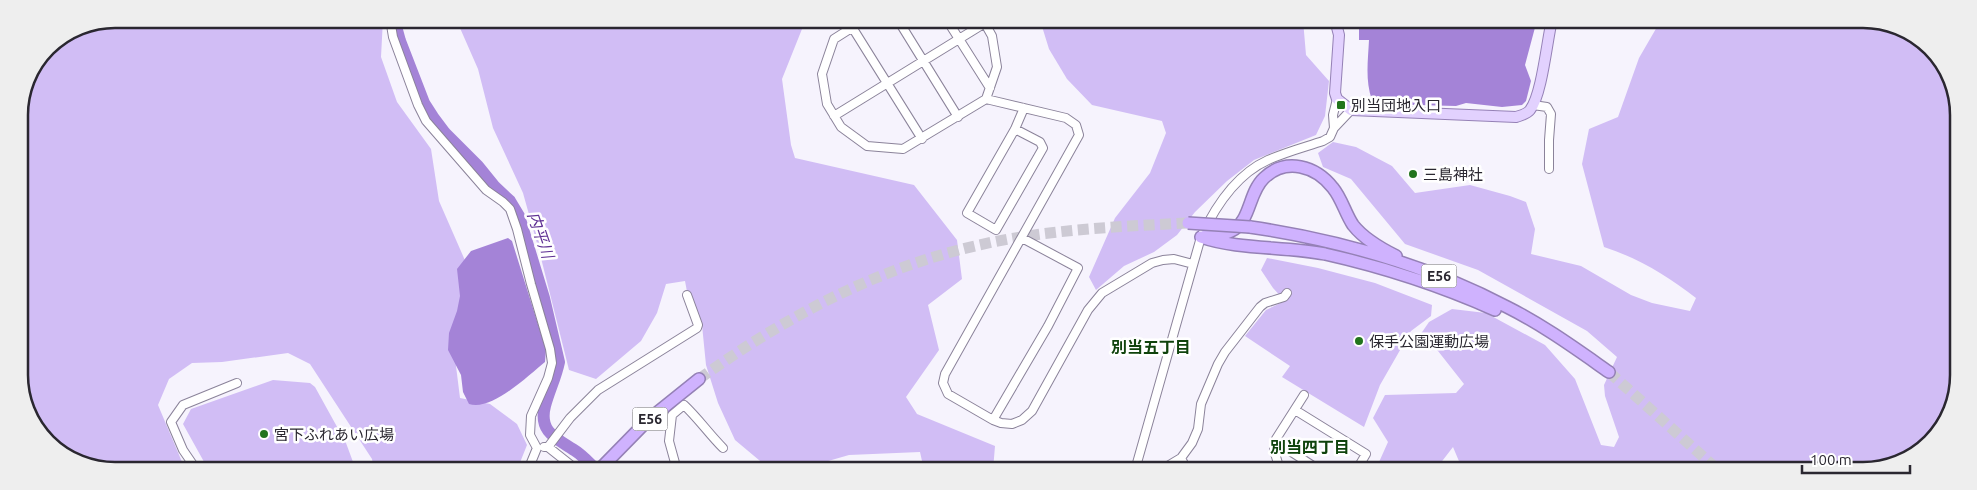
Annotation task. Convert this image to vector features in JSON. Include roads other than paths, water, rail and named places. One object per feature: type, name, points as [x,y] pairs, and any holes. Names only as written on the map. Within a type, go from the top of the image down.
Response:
[{"type":"highway","points":[[1200,237],[1230,232],[1239,226],[1244,218],[1252,195],[1263,179],[1274,170],[1286,166],[1300,166],[1312,170],[1324,178],[1334,190],[1354,225],[1366,238],[1387,252],[1435,274]]},
{"type":"highway","name":"E56","points":[[1188,223],[1250,227],[1299,235],[1347,246],[1435,274],[1507,306],[1561,339],[1609,372]]},
{"type":"highway","points":[[1200,237],[1220,243],[1324,254],[1412,278],[1480,303],[1561,339]]},
{"type":"highway","name":"E56","points":[[607,462],[648,420],[699,379]]},
{"type":"main road","points":[[1337,28],[1339,35],[1335,93],[1338,99],[1351,110],[1516,117],[1529,112],[1533,105],[1542,74],[1551,28]]},
{"type":"street","points":[[391,28],[393,38],[418,105],[426,121],[486,190],[503,202],[510,210],[517,229],[530,284],[550,348],[552,362],[548,378],[531,416],[530,435],[536,448],[531,462]]},
{"type":"street","points":[[850,28],[834,39],[822,74],[827,104],[841,127],[867,146],[903,149],[986,99],[997,67],[992,36],[988,28]]},
{"type":"street","points":[[853,28],[922,139]]},
{"type":"street","points":[[903,28],[958,117]]},
{"type":"street","points":[[952,28],[990,88]]},
{"type":"street","points":[[834,116],[974,28]]},
{"type":"street","points":[[986,99],[1072,120],[1076,125],[1079,135],[944,377],[944,390],[948,394],[1001,423],[1012,424],[1022,420],[1032,411],[1088,310],[1102,293],[1158,262],[1174,259],[1193,264]]},
{"type":"street","points":[[1334,128],[1333,115],[1338,99]]},
{"type":"street","points":[[1533,105],[1547,107],[1551,114],[1549,169]]},
{"type":"street","points":[[1015,129],[1040,142],[1043,148],[996,230],[967,213],[1015,129],[1024,108]]},
{"type":"street","points":[[1138,462],[1200,237],[1210,217],[1243,176],[1267,160],[1330,137],[1334,128],[1351,110]]},
{"type":"street","points":[[993,420],[1048,326],[1078,268],[1022,238]]},
{"type":"street","points":[[1174,462],[1180,458],[1192,443],[1198,429],[1202,402],[1225,352],[1260,307],[1265,303],[1284,297],[1287,293]]},
{"type":"street","points":[[536,448],[549,445],[570,418],[598,390],[697,328],[698,325],[687,295]]},
{"type":"street","points":[[191,462],[171,422],[183,405],[237,383]]},
{"type":"street","points":[[1278,462],[1274,450],[1276,439],[1304,395]]},
{"type":"street","points":[[675,462],[669,441],[672,415],[684,405],[699,419],[705,430],[722,448]]},
{"type":"street","points":[[1295,410],[1366,454],[1361,462]]},
{"type":"street","points":[[1275,444],[1279,444],[1306,462]]},
{"type":"street","points":[[549,445],[568,462]]},
{"type":"street","points":[[1180,458],[1182,462]]},
{"type":"waterway","name":"内平川","points":[[396,28],[424,103],[433,117],[445,133],[510,201],[519,216],[544,298],[559,362],[545,406],[544,423],[551,434],[588,462]]},
{"type":"tunnel","points":[[699,379],[789,320],[853,288],[920,261],[1013,238],[1100,228],[1188,223]]},
{"type":"tunnel","points":[[1609,372],[1709,462]]},
{"type":"place","name":"別当団地入口","points":[[1341,105]]},
{"type":"place","name":"三島神社","points":[[1413,174]]},
{"type":"place","name":"保手公園運動広場","points":[[1359,341]]},
{"type":"place","name":"宮下ふれあい広場","points":[[264,434]]},
{"type":"district","name":"別当五丁目","points":[[1151,347]]},
{"type":"district","name":"別当四丁目","points":[[1310,447]]}]
